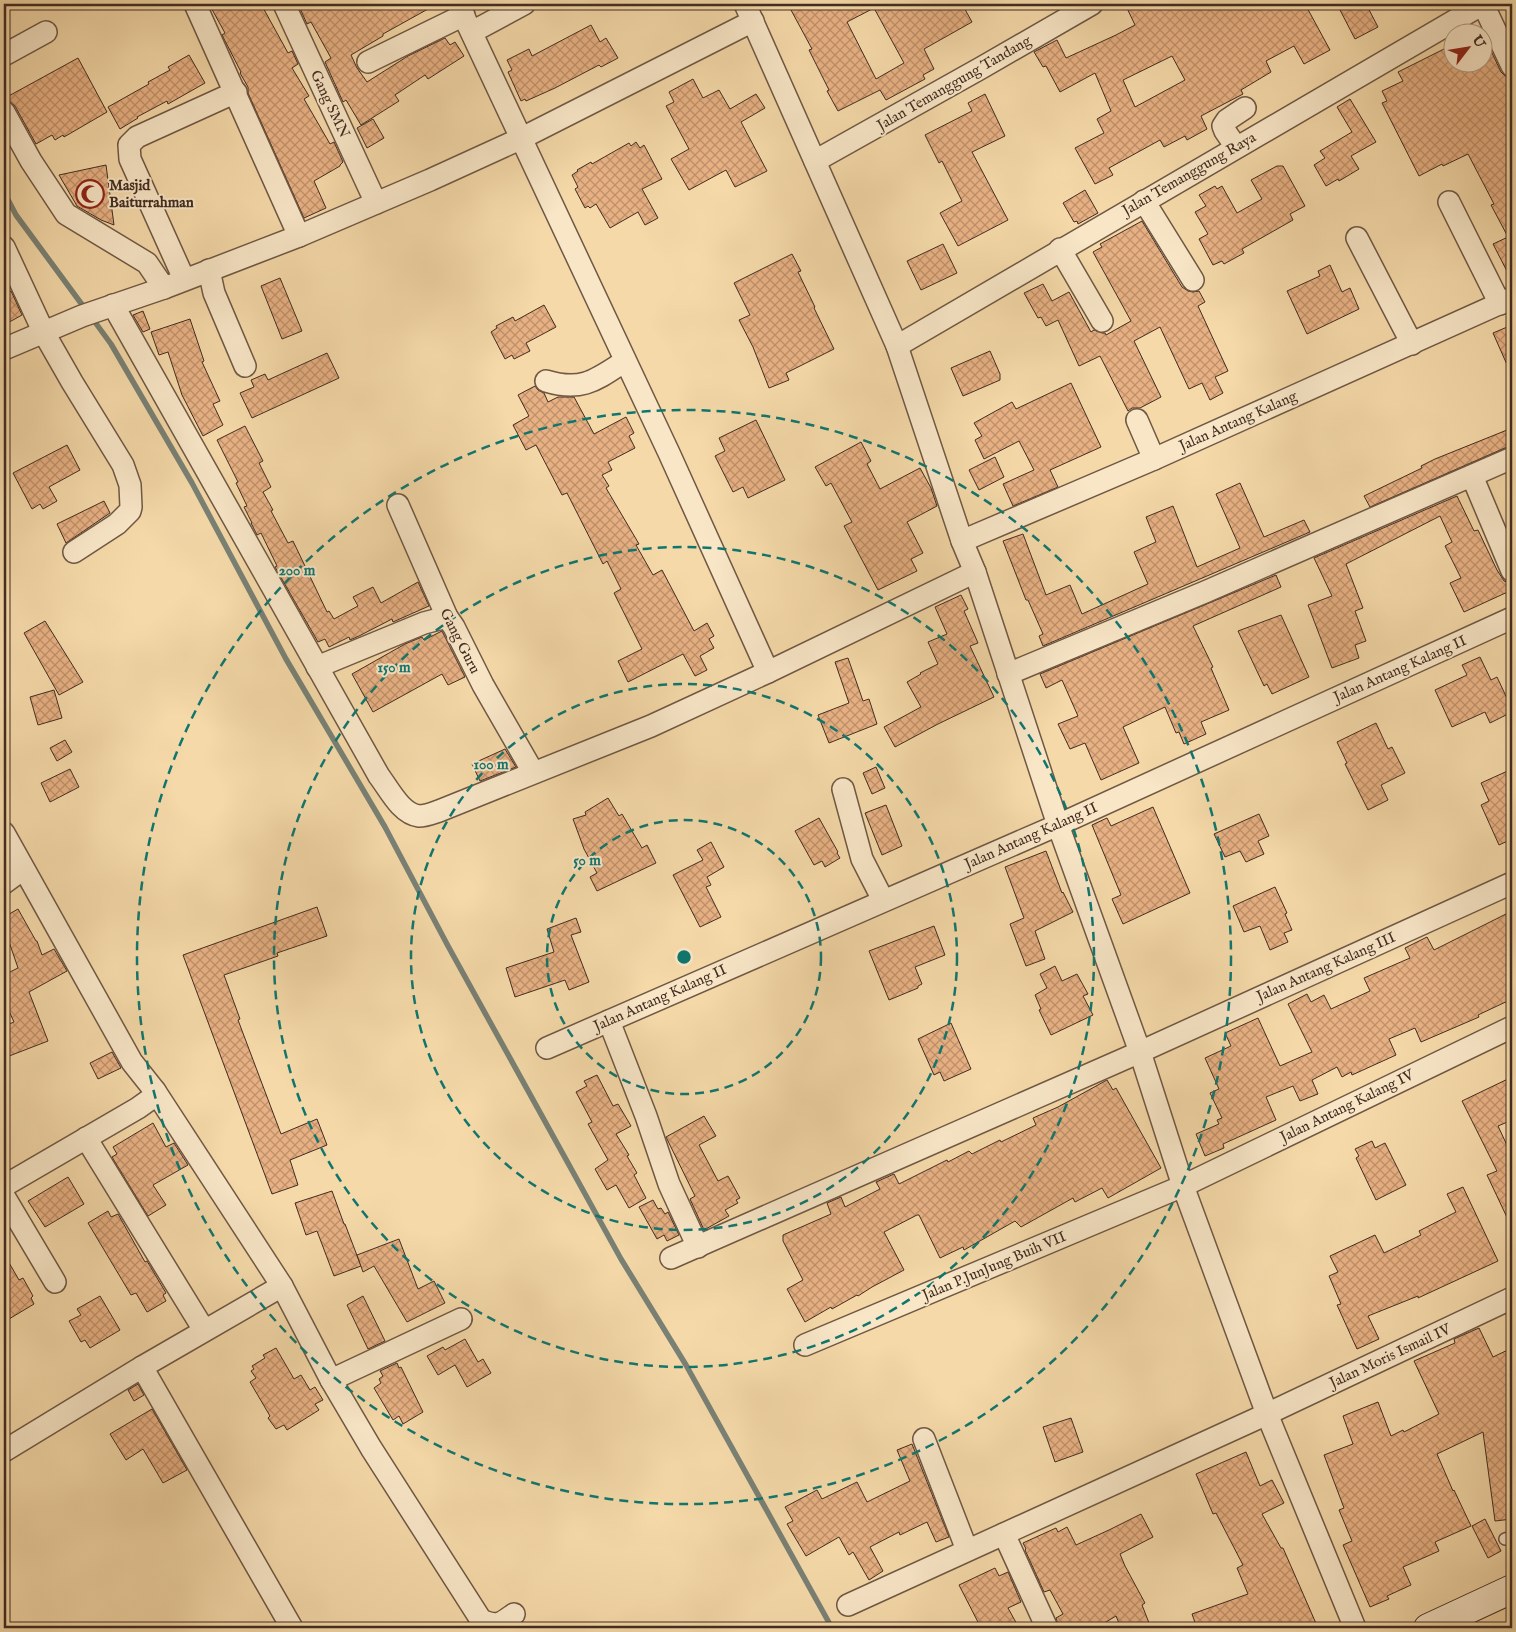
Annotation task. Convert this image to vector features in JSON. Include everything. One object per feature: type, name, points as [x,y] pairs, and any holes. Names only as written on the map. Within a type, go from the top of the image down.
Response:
[{"type":"street","points":[[196,4],[299,236]]},
{"type":"street","name":"Gang SMN","points":[[284,4],[376,203]]},
{"type":"street","points":[[368,62],[465,17],[524,4]]},
{"type":"street","name":"Jalan Temanggung Tandang","points":[[815,161],[1092,4]]},
{"type":"street","points":[[1483,4],[1512,66]]},
{"type":"street","name":"Jalan Temanggung Raya","points":[[897,346],[1060,249],[1483,4]]},
{"type":"street","points":[[4,349],[82,316],[164,288],[299,236],[522,138],[749,12],[897,346],[962,540],[975,572],[1058,825],[1140,1052],[1183,1186],[1267,1414],[1355,1628]]},
{"type":"street","points":[[465,17],[669,453],[768,672]]},
{"type":"street","points":[[4,55],[46,32]]},
{"type":"street","points":[[184,279],[130,159],[129,145],[137,136],[236,92]]},
{"type":"street","points":[[1236,147],[1223,126],[1227,120],[1245,108]]},
{"type":"street","points":[[4,112],[32,161],[66,214],[147,263],[164,288]]},
{"type":"street","points":[[1144,201],[1193,280]]},
{"type":"street","points":[[1449,202],[1506,301]]},
{"type":"street","points":[[1357,238],[1412,344]]},
{"type":"street","points":[[4,247],[44,333],[123,465],[130,485],[130,511],[118,524],[74,552]]},
{"type":"street","points":[[1060,249],[1102,321]]},
{"type":"street","points":[[209,270],[214,293],[245,366]]},
{"type":"street","name":"Jalan Antang Kalang","points":[[962,540],[1154,459],[1506,301]]},
{"type":"street","points":[[111,306],[380,776],[401,806],[417,816],[425,815],[651,726],[975,572]]},
{"type":"street","points":[[546,381],[560,385],[583,385],[625,361]]},
{"type":"street","points":[[1137,420],[1154,459]]},
{"type":"street","points":[[1008,674],[1206,592],[1512,458]]},
{"type":"street","points":[[1472,476],[1512,571]]},
{"type":"street","name":"Gang Guru","points":[[398,505],[447,617],[454,627],[483,686],[533,772]]},
{"type":"street","points":[[317,667],[424,623],[447,617]]},
{"type":"street","name":"Jalan Antang Kalang II","points":[[547,1048],[1058,825],[1512,618]]},
{"type":"street","points":[[843,789],[862,859],[883,900]]},
{"type":"street","points":[[4,833],[132,1062],[155,1091],[282,1286],[331,1380],[371,1448],[481,1620],[498,1625],[514,1614]]},
{"type":"street","points":[[4,883],[23,869]]},
{"type":"street","name":"Jalan Antang Kalang III","points":[[671,1258],[1140,1052],[1512,883]]},
{"type":"street","points":[[609,1021],[646,1116],[669,1184],[698,1247]]},
{"type":"street","name":"Jalan Antang Kalang IV","points":[[1183,1186],[1512,1027]]},
{"type":"street","points":[[4,1186],[138,1108],[152,1098],[155,1091]]},
{"type":"street","points":[[86,1138],[204,1330]]},
{"type":"street","name":"Jalan P.JunJung Buih VII","points":[[805,1345],[1183,1186]]},
{"type":"street","points":[[4,1196],[56,1282]]},
{"type":"street","points":[[4,1451],[204,1330],[282,1286]]},
{"type":"street","name":"Jalan Moris Ismail IV","points":[[848,1605],[1267,1414],[1512,1298]]},
{"type":"street","points":[[331,1380],[461,1319]]},
{"type":"street","points":[[142,1367],[292,1628]]},
{"type":"street","points":[[924,1439],[967,1550]]},
{"type":"street","points":[[1004,1534],[1047,1628]]},
{"type":"street","points":[[1433,1627],[1512,1592]]},
{"type":"building","points":[[209,4],[261,4],[288,53],[292,51],[298,64],[292,68],[309,96],[304,99],[330,144],[334,142],[343,162],[340,166],[314,181],[326,208],[304,218],[248,93],[248,87],[222,35],[225,33]]},
{"type":"building","points":[[298,4],[397,4],[400,10],[410,4],[437,4],[383,34],[383,36],[351,55],[367,82],[408,56],[445,38],[450,45],[455,42],[464,56],[428,79],[425,75],[395,95],[399,101],[361,125],[346,100],[343,102],[325,62],[331,58],[311,22],[307,24]]},
{"type":"building","points":[[803,4],[962,4],[972,22],[924,49],[934,69],[923,75],[925,79],[886,100],[880,90],[838,111],[809,50],[812,49],[791,10]],"holes":[[[874,8],[904,63],[876,79],[847,22]]]},
{"type":"building","points":[[1125,4],[1305,4],[1330,50],[1304,64],[1294,46],[1266,61],[1271,72],[1241,90],[1243,94],[1201,116],[1207,129],[1187,140],[1185,136],[1164,147],[1160,140],[1109,168],[1113,175],[1095,184],[1075,148],[1104,133],[1097,119],[1111,111],[1095,73],[1060,92],[1046,66],[1043,67],[1034,52],[1057,40],[1066,58],[1135,25]],"holes":[[[1172,56],[1185,80],[1135,107],[1123,80]]]},
{"type":"building","points":[[1351,4],[1366,4],[1378,27],[1355,39],[1340,10]]},
{"type":"building","points":[[591,25],[600,42],[606,38],[618,58],[601,67],[599,65],[526,101],[525,99],[521,101],[508,72],[512,70],[507,60],[529,49],[532,56]]},
{"type":"building","points":[[1444,49],[1444,72],[1494,72],[1494,57],[1501,72],[1505,76],[1512,78],[1512,281],[1493,244],[1508,237],[1491,205],[1494,204],[1468,154],[1443,166],[1442,164],[1419,176],[1382,103],[1387,101],[1382,91],[1403,81],[1398,72]]},
{"type":"building","points":[[189,55],[205,83],[168,104],[167,101],[137,117],[120,129],[108,107],[149,84],[148,82],[170,70],[168,67]]},
{"type":"building","points":[[78,58],[107,112],[64,137],[63,135],[55,140],[52,135],[36,144],[15,106],[5,98]]},
{"type":"building","points":[[693,79],[703,98],[719,90],[730,109],[756,94],[765,108],[741,122],[767,171],[735,187],[726,170],[689,190],[671,159],[689,149],[666,106],[674,102],[669,92]]},
{"type":"building","points":[[985,94],[1005,136],[972,152],[1008,220],[958,246],[940,213],[962,201],[942,161],[939,163],[925,135],[972,111],[968,103]]},
{"type":"building","points":[[1350,99],[1376,142],[1351,156],[1359,169],[1339,181],[1338,179],[1326,186],[1314,165],[1325,158],[1320,151],[1352,132],[1337,107]]},
{"type":"building","points":[[373,119],[384,138],[367,148],[357,128]]},
{"type":"building","points":[[636,142],[640,148],[644,145],[662,179],[642,189],[658,218],[645,225],[638,212],[610,228],[596,204],[590,208],[588,206],[585,208],[575,189],[578,187],[572,175],[591,162],[592,164],[629,143],[631,146]]},
{"type":"building","name":"Masjid Baiturrahman","points":[[106,165],[114,225],[77,206],[59,175]]},
{"type":"building","points":[[1277,166],[1283,166],[1305,206],[1290,214],[1293,220],[1242,249],[1244,253],[1224,264],[1222,261],[1213,265],[1199,239],[1208,234],[1195,212],[1206,206],[1199,195],[1215,186],[1217,189],[1222,186],[1237,213],[1262,199],[1251,180]]},
{"type":"building","points":[[1085,190],[1098,213],[1078,224],[1077,221],[1074,222],[1063,203]]},
{"type":"building","points":[[1142,221],[1182,287],[1188,291],[1199,291],[1205,302],[1198,306],[1228,371],[1215,377],[1223,393],[1210,400],[1202,383],[1189,389],[1160,327],[1134,341],[1161,397],[1140,408],[1132,408],[1128,411],[1100,356],[1079,366],[1058,320],[1046,326],[1041,317],[1038,318],[1024,293],[1043,284],[1052,301],[1069,292],[1091,332],[1094,330],[1106,335],[1131,321],[1093,252],[1102,247],[1100,244]]},
{"type":"building","points":[[943,244],[957,273],[921,290],[907,261]]},
{"type":"building","points":[[792,254],[801,271],[798,272],[834,349],[786,373],[789,380],[769,388],[753,347],[739,320],[750,315],[734,283]]},
{"type":"building","points":[[1330,265],[1342,292],[1350,288],[1359,309],[1307,334],[1287,291],[1320,276],[1318,271]]},
{"type":"building","points":[[280,278],[302,331],[282,339],[261,286]]},
{"type":"building","points":[[11,291],[22,315],[4,325],[4,295]]},
{"type":"building","points":[[544,305],[556,327],[526,343],[530,351],[514,359],[512,355],[505,359],[491,332],[497,328],[496,326],[513,317],[515,321]]},
{"type":"building","points":[[143,311],[150,329],[143,332],[133,315]]},
{"type":"building","points":[[190,319],[204,361],[202,362],[220,401],[213,404],[223,425],[203,436],[182,395],[168,352],[159,355],[151,332]]},
{"type":"building","points":[[1512,325],[1512,376],[1493,333]]},
{"type":"building","points":[[990,351],[1000,374],[1000,380],[963,396],[951,368]]},
{"type":"building","points":[[327,353],[339,378],[252,418],[240,393],[254,387],[251,380],[265,374],[268,380]]},
{"type":"building","points":[[1071,383],[1101,447],[1050,470],[1058,487],[1013,506],[1003,484],[1034,470],[1019,441],[984,459],[975,440],[982,436],[974,423],[1012,402],[1016,409]]},
{"type":"building","points":[[535,386],[544,393],[548,402],[558,397],[574,397],[594,434],[626,417],[634,433],[629,436],[635,448],[608,462],[612,470],[602,475],[609,486],[606,488],[639,544],[636,545],[653,575],[662,570],[694,631],[707,623],[714,636],[709,639],[714,648],[700,656],[707,670],[695,676],[683,654],[628,682],[618,661],[642,649],[614,593],[621,589],[607,561],[603,564],[567,493],[562,495],[536,445],[526,450],[513,425],[529,416],[518,395]]},
{"type":"building","points":[[756,420],[785,480],[748,498],[743,487],[733,492],[715,456],[725,451],[719,438]]},
{"type":"building","points":[[245,426],[263,461],[259,463],[271,487],[263,492],[273,510],[271,511],[288,543],[293,541],[327,612],[329,611],[334,619],[358,606],[353,597],[373,587],[381,603],[418,582],[429,606],[393,622],[392,619],[350,640],[349,637],[329,647],[325,639],[318,642],[275,567],[277,566],[261,533],[257,535],[251,523],[244,507],[247,506],[236,483],[238,482],[217,440]]},
{"type":"building","points":[[1512,428],[1512,446],[1370,507],[1364,496],[1422,468],[1421,466],[1435,459]]},
{"type":"building","points":[[861,442],[871,461],[867,464],[880,489],[920,468],[931,488],[937,506],[907,522],[923,553],[911,559],[917,571],[878,590],[844,526],[852,522],[831,483],[826,486],[815,467]]},
{"type":"building","points":[[67,445],[80,470],[49,487],[57,501],[43,509],[40,504],[32,509],[13,473]]},
{"type":"building","points":[[995,457],[1004,477],[979,490],[969,470]]},
{"type":"building","points":[[1240,483],[1264,537],[1304,520],[1310,532],[1043,646],[1039,636],[1043,634],[1028,600],[1026,600],[1003,541],[1023,534],[1046,595],[1070,585],[1082,614],[1148,584],[1134,552],[1156,542],[1146,517],[1173,506],[1197,567],[1240,548],[1216,494]]},
{"type":"building","points":[[1457,496],[1474,531],[1478,530],[1497,570],[1504,581],[1511,583],[1512,590],[1464,612],[1450,583],[1461,578],[1445,546],[1452,542],[1440,516],[1346,564],[1363,608],[1355,611],[1366,641],[1355,645],[1359,658],[1332,668],[1308,605],[1332,596],[1314,558]]},
{"type":"building","points":[[104,501],[110,513],[66,543],[57,524]]},
{"type":"building","points":[[1276,575],[1281,587],[1193,626],[1213,667],[1211,668],[1229,710],[1201,722],[1206,734],[1184,744],[1179,732],[1176,733],[1165,707],[1123,727],[1139,763],[1101,780],[1085,743],[1070,749],[1058,724],[1078,716],[1062,680],[1046,688],[1040,674]]},
{"type":"building","points":[[961,595],[968,609],[964,611],[978,643],[970,646],[994,697],[895,747],[884,727],[921,707],[907,682],[938,664],[928,642],[947,634],[935,607]]},
{"type":"building","points":[[1281,615],[1309,677],[1272,694],[1267,684],[1264,686],[1238,631]]},
{"type":"building","points":[[45,621],[83,682],[59,695],[24,633]]},
{"type":"building","points":[[442,631],[465,677],[448,685],[442,674],[373,712],[352,674],[405,644],[422,637],[424,640]]},
{"type":"building","points":[[1480,657],[1491,680],[1497,677],[1512,712],[1490,723],[1485,712],[1452,727],[1435,690],[1467,675],[1462,665]]},
{"type":"building","points":[[848,658],[863,701],[869,699],[877,724],[829,743],[818,715],[849,703],[835,662]]},
{"type":"building","points":[[54,690],[62,718],[38,725],[30,697]]},
{"type":"building","points":[[1376,723],[1388,749],[1392,747],[1405,773],[1381,785],[1388,800],[1368,810],[1345,764],[1347,763],[1337,742]]},
{"type":"building","points":[[65,740],[72,752],[57,761],[50,748]]},
{"type":"building","points":[[505,749],[516,767],[480,781],[472,764]]},
{"type":"building","points":[[876,767],[885,788],[872,794],[863,773]]},
{"type":"building","points":[[70,769],[79,787],[50,802],[41,783]]},
{"type":"building","points":[[1512,769],[1512,839],[1499,845],[1481,805],[1489,801],[1481,783]]},
{"type":"building","points":[[608,798],[619,816],[622,814],[642,848],[647,845],[656,863],[597,891],[590,877],[597,873],[584,849],[573,819],[586,815],[585,812]]},
{"type":"building","points":[[886,805],[902,846],[882,855],[865,813]]},
{"type":"building","points":[[1153,807],[1190,893],[1123,924],[1112,899],[1121,895],[1092,825],[1107,818],[1111,826]]},
{"type":"building","points":[[1259,814],[1269,836],[1258,841],[1264,854],[1246,862],[1240,851],[1225,857],[1214,834]]},
{"type":"building","points":[[819,818],[840,858],[825,867],[822,861],[814,865],[795,831]]},
{"type":"building","points":[[711,842],[724,867],[707,877],[711,885],[706,887],[721,917],[700,927],[673,875],[703,860],[697,850]]},
{"type":"building","points":[[1046,851],[1062,893],[1073,912],[1035,931],[1045,959],[1026,966],[1010,924],[1024,918],[1005,867]]},
{"type":"building","points":[[1275,887],[1287,913],[1285,914],[1292,930],[1284,933],[1288,942],[1270,950],[1260,926],[1244,932],[1233,906]]},
{"type":"building","points":[[317,907],[327,936],[277,953],[278,956],[224,975],[240,1019],[238,1020],[281,1134],[317,1119],[327,1145],[290,1160],[298,1185],[272,1194],[183,955]]},
{"type":"building","points":[[18,909],[37,941],[42,955],[54,949],[67,971],[29,992],[48,1041],[4,1058],[4,1026],[14,1022],[4,1000],[4,975],[18,968],[7,936],[4,937],[4,917]]},
{"type":"building","points":[[1506,914],[1507,916],[1512,914],[1512,999],[1478,1015],[1479,1017],[1421,1042],[1415,1028],[1389,1039],[1396,1055],[1352,1075],[1351,1072],[1342,1077],[1337,1067],[1312,1080],[1318,1094],[1300,1101],[1293,1086],[1266,1097],[1276,1120],[1223,1144],[1224,1148],[1205,1156],[1196,1134],[1219,1124],[1217,1120],[1222,1118],[1210,1093],[1219,1089],[1205,1058],[1231,1046],[1225,1033],[1258,1018],[1280,1066],[1312,1052],[1288,1004],[1307,994],[1311,1002],[1324,995],[1331,1009],[1370,991],[1364,978],[1410,958],[1405,948],[1427,937],[1434,950]]},
{"type":"building","points":[[576,918],[581,932],[571,935],[589,982],[569,990],[565,980],[515,997],[506,968],[554,952],[547,929]]},
{"type":"building","points":[[934,926],[945,955],[915,967],[922,984],[918,988],[889,1000],[869,951]]},
{"type":"building","points":[[1055,966],[1062,981],[1077,974],[1088,994],[1083,996],[1093,1015],[1051,1035],[1039,1010],[1041,1009],[1035,995],[1047,988],[1040,974]]},
{"type":"building","points":[[951,1023],[971,1069],[944,1081],[940,1072],[934,1075],[918,1039]]},
{"type":"building","points":[[112,1052],[121,1068],[98,1079],[90,1063]]},
{"type":"building","points":[[597,1075],[613,1106],[618,1104],[631,1126],[616,1134],[629,1155],[627,1156],[637,1173],[634,1175],[646,1198],[629,1208],[616,1185],[607,1190],[595,1169],[608,1160],[588,1124],[592,1122],[576,1092],[587,1086],[584,1081]]},
{"type":"building","points":[[1512,1077],[1512,1120],[1498,1126],[1512,1156],[1512,1228],[1487,1175],[1497,1171],[1462,1101]]},
{"type":"building","points":[[1107,1080],[1113,1090],[1116,1088],[1161,1168],[1108,1198],[1102,1188],[1075,1202],[1073,1198],[1021,1227],[1015,1221],[964,1250],[963,1247],[940,1258],[919,1215],[917,1215],[884,1232],[904,1270],[858,1296],[832,1309],[831,1307],[805,1322],[787,1289],[803,1280],[783,1241],[783,1235],[831,1214],[827,1203],[841,1197],[845,1207],[880,1189],[876,1182],[894,1174],[899,1184],[947,1160],[948,1162],[969,1151],[972,1154],[1000,1140],[1001,1142],[1036,1125],[1033,1118],[1058,1107]]},
{"type":"building","points":[[704,1116],[716,1136],[699,1145],[718,1181],[728,1176],[740,1198],[736,1200],[738,1203],[725,1210],[729,1216],[704,1230],[690,1199],[695,1196],[666,1137]]},
{"type":"building","points":[[153,1123],[166,1147],[174,1143],[188,1165],[153,1185],[166,1205],[148,1216],[112,1157],[117,1154],[113,1147]]},
{"type":"building","points":[[1372,1141],[1375,1148],[1385,1143],[1406,1185],[1376,1200],[1356,1158],[1359,1156],[1355,1149]]},
{"type":"building","points":[[68,1177],[84,1204],[45,1227],[28,1201]]},
{"type":"building","points":[[1463,1187],[1498,1261],[1418,1298],[1418,1296],[1368,1316],[1379,1339],[1357,1349],[1337,1305],[1341,1304],[1329,1276],[1338,1272],[1330,1256],[1375,1235],[1384,1253],[1421,1235],[1419,1231],[1456,1212],[1447,1194]]},
{"type":"building","points":[[332,1191],[361,1266],[334,1276],[317,1231],[306,1235],[295,1203]]},
{"type":"building","points":[[653,1200],[658,1209],[661,1208],[665,1214],[668,1212],[679,1235],[667,1241],[664,1235],[657,1239],[639,1207]]},
{"type":"building","points":[[108,1211],[111,1217],[118,1214],[145,1262],[147,1261],[166,1293],[163,1295],[166,1301],[147,1312],[136,1293],[131,1295],[88,1223]]},
{"type":"building","points":[[399,1239],[418,1289],[434,1281],[445,1303],[407,1322],[374,1266],[363,1272],[357,1255]]},
{"type":"building","points":[[4,1254],[19,1280],[23,1278],[33,1296],[31,1298],[34,1304],[4,1322]]},
{"type":"building","points":[[100,1296],[120,1330],[90,1348],[85,1340],[81,1342],[69,1321],[81,1315],[77,1309]]},
{"type":"building","points":[[363,1296],[385,1341],[368,1349],[347,1305]]},
{"type":"building","points":[[1479,1328],[1493,1357],[1512,1348],[1512,1519],[1495,1521],[1483,1432],[1437,1454],[1471,1526],[1435,1542],[1439,1551],[1403,1567],[1411,1585],[1387,1596],[1389,1599],[1370,1607],[1343,1545],[1352,1541],[1339,1510],[1344,1508],[1324,1455],[1353,1444],[1343,1416],[1378,1402],[1391,1436],[1403,1430],[1404,1432],[1439,1414],[1414,1361],[1455,1343],[1454,1339]]},
{"type":"building","points":[[465,1339],[478,1362],[483,1359],[491,1373],[467,1387],[455,1365],[438,1375],[427,1356],[443,1347],[445,1350]]},
{"type":"building","points":[[276,1348],[294,1379],[301,1375],[310,1390],[315,1387],[323,1400],[315,1404],[319,1410],[287,1430],[284,1425],[276,1429],[268,1418],[270,1416],[250,1382],[256,1378],[251,1371],[254,1369],[252,1366],[265,1358],[263,1355]]},
{"type":"building","points":[[397,1363],[399,1368],[401,1367],[423,1412],[403,1424],[399,1416],[393,1420],[374,1388],[381,1383],[379,1379],[383,1376],[380,1371]]},
{"type":"building","points":[[138,1384],[144,1395],[134,1401],[128,1390]]},
{"type":"building","points":[[152,1409],[187,1470],[163,1483],[143,1449],[126,1460],[110,1434]]},
{"type":"building","points":[[1071,1418],[1083,1452],[1055,1462],[1043,1427]]},
{"type":"building","points":[[912,1444],[949,1537],[936,1542],[927,1522],[900,1535],[899,1532],[870,1547],[883,1571],[869,1580],[853,1552],[849,1555],[839,1537],[806,1556],[787,1524],[793,1521],[785,1507],[817,1490],[822,1499],[857,1482],[867,1502],[910,1481],[897,1450]]},
{"type":"building","points":[[1246,1452],[1260,1486],[1272,1480],[1284,1503],[1262,1514],[1281,1548],[1283,1548],[1318,1628],[1197,1628],[1192,1614],[1248,1594],[1237,1568],[1243,1565],[1216,1513],[1213,1514],[1196,1474]]},
{"type":"building","points":[[1141,1514],[1153,1537],[1120,1554],[1145,1603],[1142,1605],[1151,1628],[1121,1628],[1116,1616],[1096,1628],[1059,1628],[1056,1618],[1063,1614],[1050,1590],[1044,1592],[1023,1543],[1056,1528],[1058,1532],[1067,1527],[1076,1545]]},
{"type":"building","points":[[1485,1519],[1501,1551],[1488,1558],[1472,1526]]},
{"type":"building","points":[[995,1568],[999,1576],[1008,1572],[1021,1602],[1008,1608],[1019,1628],[981,1628],[959,1585]]},
{"type":"waterway","points":[[4,192],[16,215],[86,310]]},
{"type":"waterway","points":[[92,318],[111,344],[192,483],[286,659],[385,827],[448,946],[621,1259],[686,1365],[832,1628]]},
{"type":"place","name":"Masjid Baiturrahman","points":[[90,194]]}]
